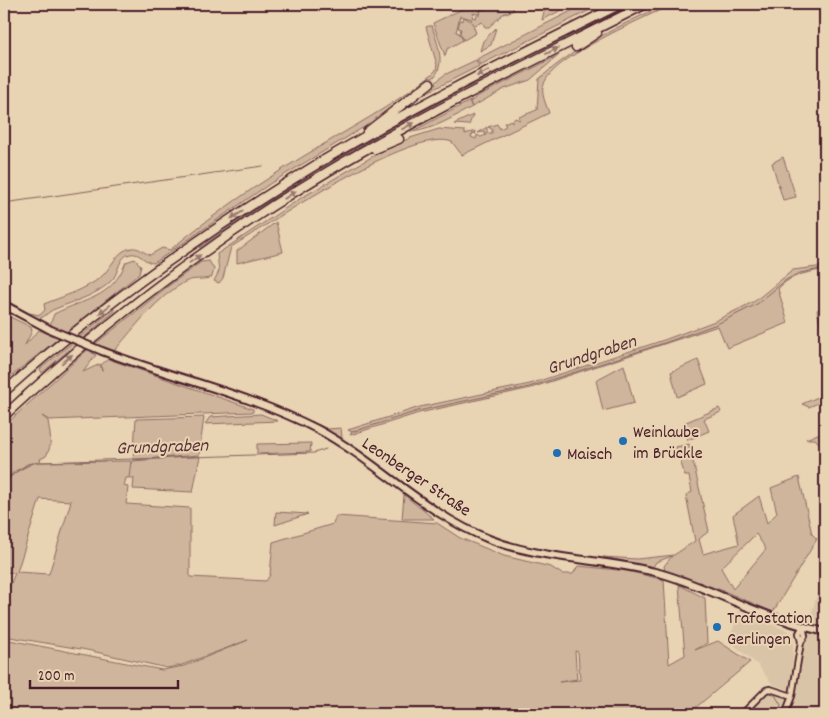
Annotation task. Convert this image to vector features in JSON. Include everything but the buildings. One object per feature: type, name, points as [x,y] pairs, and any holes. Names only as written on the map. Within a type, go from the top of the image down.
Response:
[{"type":"highway","points":[[4,392],[91,320],[196,242],[361,139],[460,85],[621,4]]},
{"type":"highway","points":[[4,416],[63,362],[157,286],[262,212],[350,159],[461,98],[646,4]]},
{"type":"highway","points":[[576,47],[615,20]]},
{"type":"highway","points":[[361,139],[376,123],[430,83]]},
{"type":"highway","points":[[350,159],[399,140]]},
{"type":"main road","name":"Leonberger Straße","points":[[4,305],[49,329],[102,351],[296,419],[356,452],[443,515],[490,539],[530,551],[623,564],[657,572],[760,612],[825,632]]},
{"type":"street","points":[[786,714],[792,696],[801,642],[806,631],[804,626]]},
{"type":"street","points":[[742,714],[766,690],[770,689],[792,696]]},
{"type":"shaded area","points":[[473,4],[490,4],[482,5],[479,14],[473,13],[472,17],[476,18],[477,15],[480,15],[481,9],[484,10],[492,4],[511,4],[514,10],[503,14],[489,27],[485,27],[482,22],[475,25],[472,22],[476,33],[464,40],[460,33],[461,29],[458,28],[460,20],[463,21],[464,17],[460,16],[456,32],[459,33],[463,40],[447,49],[445,56],[433,23]]},
{"type":"shaded area","points":[[546,4],[573,4],[542,20]]},
{"type":"shaded area","points":[[585,4],[602,4],[480,65],[477,59]]},
{"type":"shaded area","points":[[634,4],[366,143],[258,208],[199,248],[214,235],[341,157],[389,130],[485,78]]},
{"type":"shaded area","points":[[665,4],[673,4],[581,50],[551,73],[543,87],[549,113],[462,155],[452,142],[433,141],[406,148],[375,162],[308,199],[231,247],[223,278],[219,283],[214,281],[219,271],[217,254],[301,198],[375,155],[410,138],[439,129],[465,131],[465,134],[475,131],[476,134],[473,133],[471,137],[476,139],[477,135],[481,137],[486,135],[484,132],[478,133],[487,127],[487,133],[492,133],[492,129],[488,127],[497,124],[500,129],[506,126],[504,123],[511,120],[512,122],[515,118],[520,120],[519,117],[537,110],[539,79],[555,66],[585,45]]},
{"type":"shaded area","points":[[432,26],[438,46],[440,65],[438,71],[435,76],[384,115],[271,183],[154,263],[134,254],[126,255],[121,261],[113,279],[94,293],[52,310],[38,319],[27,316],[4,302],[4,299],[29,313],[40,315],[45,310],[44,304],[95,282],[105,273],[118,256],[127,249],[137,248],[150,255],[162,248],[170,250],[202,224],[252,189],[386,107],[432,74],[436,70],[437,65],[426,27]]},
{"type":"shaded area","points":[[496,28],[491,45],[480,51],[483,41]]},
{"type":"shaded area","points":[[559,55],[530,80],[504,89],[472,107],[470,102],[478,96]]},
{"type":"shaded area","points":[[476,60],[479,66],[418,97],[444,75]]},
{"type":"shaded area","points":[[472,100],[469,102],[472,107],[435,126],[411,132]]},
{"type":"shaded area","points":[[473,115],[469,125],[454,124]]},
{"type":"shaded area","points":[[783,157],[796,197],[783,200],[772,163]]},
{"type":"shaded area","points":[[276,222],[283,252],[237,263],[237,251]]},
{"type":"shaded area","points":[[135,259],[141,266],[139,274],[4,382],[4,314],[31,327],[32,331],[25,345],[39,330],[53,336],[61,330],[50,325],[54,314],[105,291],[113,284],[126,262]]},
{"type":"shaded area","points":[[209,261],[214,269],[212,277],[188,281],[175,288],[147,313],[115,350],[111,351],[98,346],[91,352],[96,355],[83,372],[100,364],[102,371],[101,365],[108,359],[253,409],[253,412],[49,420],[42,416],[48,421],[50,444],[46,456],[40,459],[41,462],[131,461],[129,478],[126,478],[124,486],[128,487],[126,504],[190,508],[190,577],[266,581],[270,575],[273,542],[333,524],[336,516],[437,523],[460,538],[504,556],[551,567],[562,574],[573,574],[578,566],[628,571],[664,580],[669,664],[685,655],[679,585],[705,598],[707,643],[695,650],[718,641],[750,662],[688,714],[4,714],[4,639],[162,670],[184,666],[248,640],[182,665],[167,668],[87,650],[4,636],[4,600],[15,573],[4,572],[4,510],[8,497],[4,497],[4,483],[16,472],[33,463],[15,471],[4,481],[4,426],[85,352],[201,262]],"holes":[[[40,499],[71,501],[49,574],[17,572]],[[575,651],[578,652],[580,680],[559,682],[577,679]]]},
{"type":"shaded area","points":[[825,266],[825,269],[794,277],[778,289],[788,323],[727,348],[718,326],[531,388],[419,413],[350,435],[352,432],[348,430],[420,407],[530,384],[664,340],[715,321],[755,301],[793,270]]},
{"type":"shaded area","points":[[825,307],[825,345],[817,310]]},
{"type":"shaded area","points":[[114,309],[115,311],[42,373],[40,369]]},
{"type":"shaded area","points":[[698,360],[707,384],[677,397],[671,372]]},
{"type":"shaded area","points":[[624,365],[634,403],[603,411],[596,380]]},
{"type":"shaded area","points":[[197,378],[259,399],[328,429],[341,428],[342,437],[337,438],[196,382]]},
{"type":"shaded area","points":[[825,394],[825,400],[809,407],[802,404]]},
{"type":"shaded area","points":[[719,408],[721,412],[704,419],[709,431],[688,440],[684,423]]},
{"type":"shaded area","points":[[261,414],[278,421],[205,424],[210,417]]},
{"type":"shaded area","points":[[204,417],[199,455],[133,460],[136,419]]},
{"type":"shaded area","points":[[825,431],[825,450],[815,439],[806,439]]},
{"type":"shaded area","points":[[311,443],[310,452],[257,454],[257,444]]},
{"type":"shaded area","points":[[689,444],[709,531],[699,539],[703,554],[739,544],[733,515],[759,496],[767,523],[777,513],[771,488],[799,477],[812,534],[817,539],[773,612],[724,591],[665,571],[664,566],[672,556],[656,562],[653,567],[603,557],[637,559],[674,555],[695,541],[686,495],[692,492],[689,476],[685,476],[676,447]],"holes":[[[756,534],[766,549],[733,589],[721,568]]]},
{"type":"shaded area","points":[[200,456],[193,492],[133,489],[134,478],[130,478],[132,461]]},
{"type":"shaded area","points":[[404,495],[434,519],[402,519]]},
{"type":"shaded area","points":[[276,512],[308,514],[275,525]]},
{"type":"shaded area","points":[[818,592],[825,596],[825,714],[736,714],[767,685],[776,694],[795,700],[806,632]]},
{"type":"shaded area","points":[[739,611],[793,633],[793,659],[789,690],[772,684],[758,665],[729,641]]},
{"type":"waterway","points":[[4,203],[263,166]]},
{"type":"waterway","name":"Grundgraben","points":[[352,432],[418,411],[529,387],[664,343],[717,324],[757,304],[786,280],[800,273],[825,268]]},
{"type":"waterway","name":"Grundgraben","points":[[4,481],[27,464],[41,462],[314,453],[326,449]]},
{"type":"waterway","points":[[775,695],[781,705],[780,714]]},
{"type":"place","name":"Weinlaube im Brückle","points":[[623,441]]},
{"type":"place","name":"Maisch","points":[[557,453]]},
{"type":"place","name":"Trafostation Gerlingen","points":[[717,627]]}]
